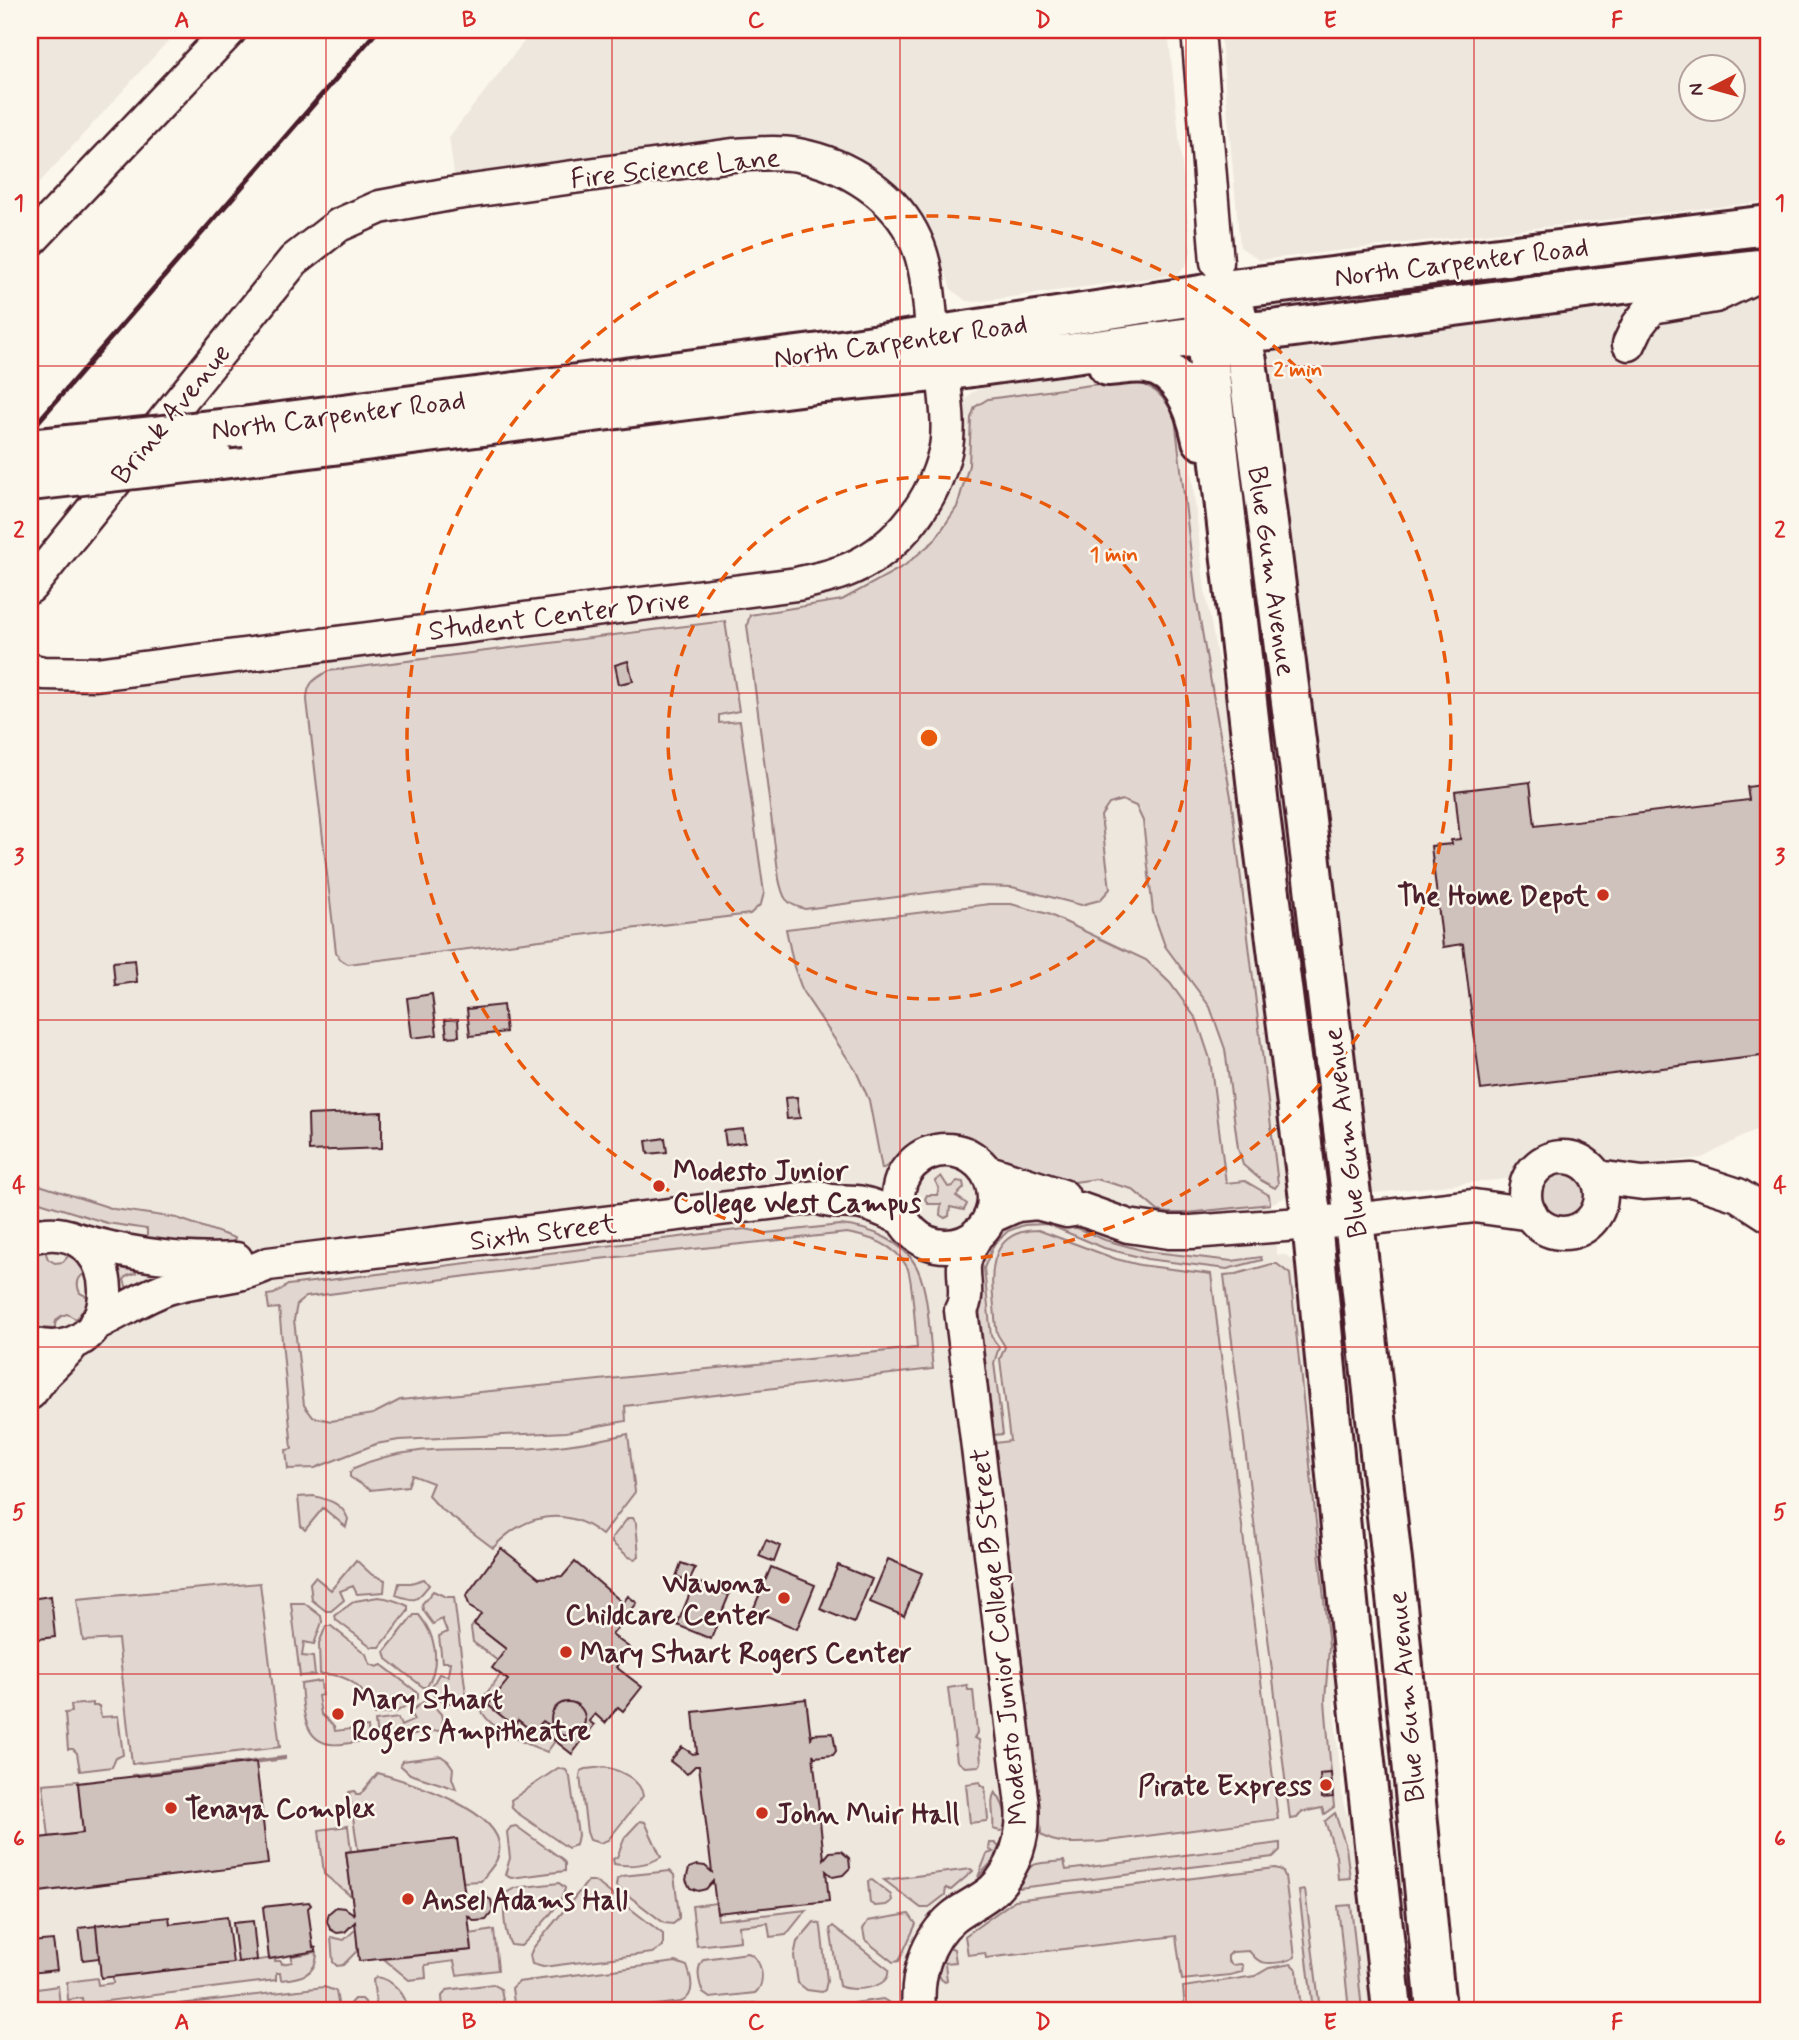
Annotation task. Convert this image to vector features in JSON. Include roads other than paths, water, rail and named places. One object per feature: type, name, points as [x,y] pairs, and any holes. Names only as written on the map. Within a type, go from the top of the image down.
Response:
[{"type":"main road","name":"North Carpenter Road","points":[[30,481],[823,383],[1216,282],[1769,225]]},
{"type":"main road","name":"North Carpenter Road","points":[[30,449],[242,427],[821,353],[938,354],[1224,334],[1769,269]]},
{"type":"main road","name":"Blue Gum Avenue","points":[[1216,282],[1303,795],[1398,1615],[1436,2010]]},
{"type":"main road","name":"Blue Gum Avenue","points":[[1224,334],[1234,606],[1312,1222],[1349,1609],[1392,2010]]},
{"type":"main road","points":[[938,354],[994,379],[1135,363],[1157,366],[1171,375],[1192,404],[1198,422],[1234,606]]},
{"type":"street","points":[[30,241],[230,30]]},
{"type":"street","name":"Blue Gum Avenue","points":[[1198,30],[1216,282]]},
{"type":"street","name":"Fire Science Lane","points":[[315,242],[339,225],[360,215],[380,207],[413,200],[733,155],[796,155],[830,163],[857,176],[886,199],[908,224],[917,243],[924,270],[938,354]]},
{"type":"street","name":"Brink Avenue","points":[[30,587],[294,260],[315,242]]},
{"type":"street","points":[[1629,344],[1638,325],[1652,307],[1715,296],[1769,269]]},
{"type":"street","name":"Student Center Drive","points":[[30,670],[43,673],[96,674],[797,584],[832,576],[874,557],[891,543],[916,516],[936,482],[946,449],[946,406],[938,354]]},
{"type":"street","points":[[1080,1209],[1073,1200],[1041,1187],[986,1171],[971,1157],[949,1150],[925,1155],[907,1170],[898,1195],[903,1219],[918,1236],[928,1242],[952,1245],[965,1242],[983,1226],[1026,1203],[1048,1204],[1067,1210],[1080,1209],[1112,1222],[1169,1232],[1354,1220],[1474,1206],[1531,1214]]},
{"type":"street","points":[[1556,1157],[1568,1157],[1590,1168],[1599,1189],[1596,1214],[1587,1224],[1576,1230],[1551,1230],[1539,1224],[1526,1202],[1528,1184],[1536,1168],[1556,1157]]},
{"type":"street","name":"Sixth Street","points":[[71,1344],[95,1324],[136,1301],[165,1289],[198,1280],[253,1272],[268,1264],[818,1197],[826,1190],[878,1182],[907,1170]]},
{"type":"street","points":[[983,1226],[994,1195],[986,1171]]},
{"type":"street","points":[[1599,1189],[1692,1180],[1738,1195],[1769,1215]]},
{"type":"street","points":[[1474,1206],[1528,1184]]},
{"type":"street","name":"Sixth Street","points":[[818,1197],[827,1202],[873,1205],[903,1219]]},
{"type":"street","name":"Modesto Junior College B Street","points":[[961,1311],[966,1302],[964,1263],[970,1246],[983,1226]]},
{"type":"street","points":[[46,1233],[85,1245],[96,1258],[104,1274],[107,1292],[104,1309],[95,1324]]},
{"type":"street","name":"Sixth Street","points":[[46,1233],[148,1254],[186,1258],[251,1258],[268,1264]]},
{"type":"street","name":"Modesto Junior College B Street","points":[[919,2010],[919,1982],[928,1951],[953,1917],[992,1891],[1004,1878],[1019,1844],[1023,1816],[961,1311],[954,1303],[945,1267],[928,1242]]},
{"type":"street","points":[[30,1344],[57,1347],[71,1344]]},
{"type":"street","points":[[30,1394],[71,1344]]},
{"type":"railway","points":[[30,431],[378,30]]},
{"type":"place","name":"The Home Depot","points":[[1603,895]]},
{"type":"place","name":"Modesto Junior College West Campus","points":[[659,1186]]},
{"type":"place","name":"Wawona Childcare Center","points":[[784,1598]]},
{"type":"place","name":"Mary Stuart Rogers Center","points":[[566,1652]]},
{"type":"place","name":"Mary Stuart Rogers Ampitheatre","points":[[338,1714]]},
{"type":"place","name":"Pirate Express","points":[[1326,1785]]},
{"type":"place","name":"Tenaya Complex","points":[[171,1808]]},
{"type":"place","name":"John Muir Hall","points":[[762,1813]]},
{"type":"place","name":"Ansel Adams Hall","points":[[408,1899]]}]
